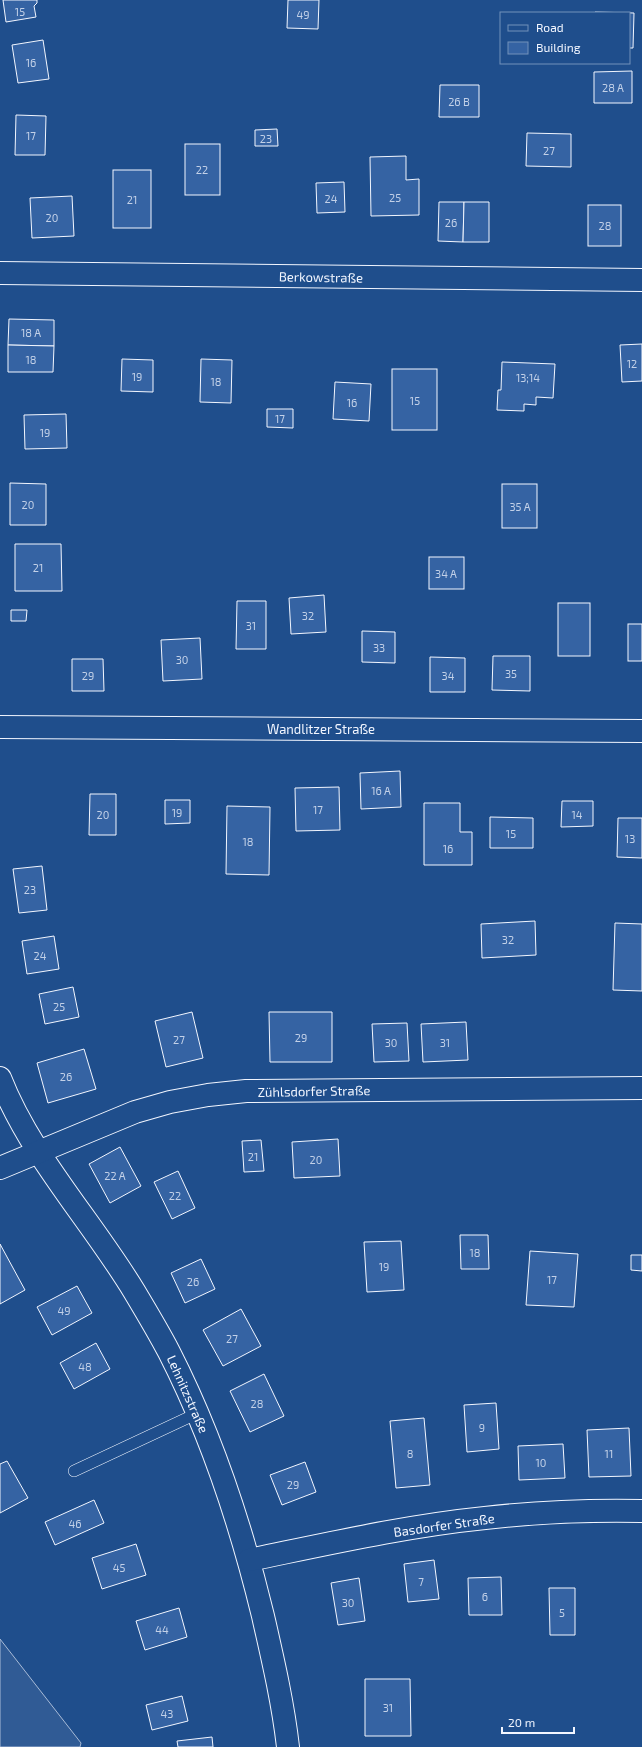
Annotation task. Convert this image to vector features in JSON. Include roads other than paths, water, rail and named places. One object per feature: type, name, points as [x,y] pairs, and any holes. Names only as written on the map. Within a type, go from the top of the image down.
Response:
[{"type":"street","name":"Berkowstraße","points":[[0,273],[642,280]]},
{"type":"street","name":"Wandlitzer Straße","points":[[0,727],[642,731]]},
{"type":"street","name":"Lehnitzstraße","points":[[0,1078],[7,1097],[38,1151],[90,1224],[133,1290],[169,1351],[198,1413],[228,1489],[249,1560],[276,1671],[288,1747]]},
{"type":"street","name":"Zühlsdorfer Straße","points":[[0,1168],[135,1112],[170,1102],[208,1095],[246,1091],[642,1088]]},
{"type":"street","name":"Basdorfer Straße","points":[[249,1560],[415,1528],[485,1518],[554,1512],[642,1511]]},
{"type":"lane","points":[[74,1471],[198,1413]]}]
